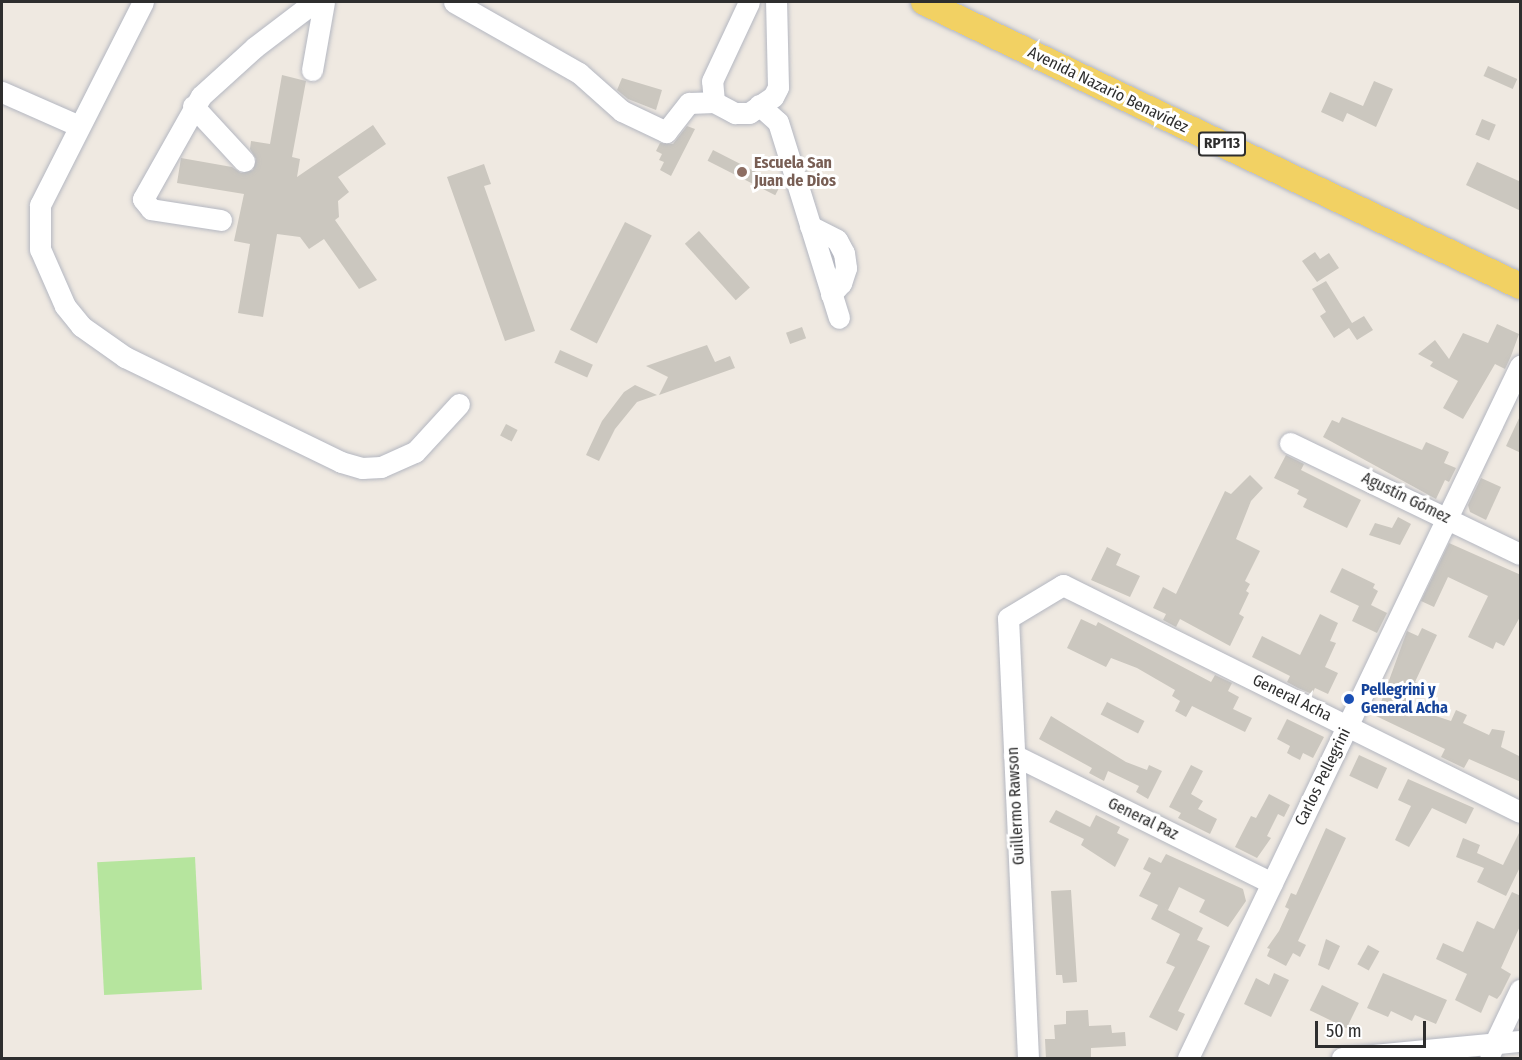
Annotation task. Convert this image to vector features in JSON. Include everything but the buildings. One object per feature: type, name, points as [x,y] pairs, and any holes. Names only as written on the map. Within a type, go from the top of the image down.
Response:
[{"type":"main road","name":"Avenida Nazario Benavídez","points":[[926,2],[1521,286]]},
{"type":"street","points":[[143,2],[40,205],[40,249],[65,306],[81,326],[107,346],[341,462],[362,468],[381,467],[415,452],[459,404]]},
{"type":"street","points":[[221,220],[152,209],[143,199],[193,106],[219,77],[314,2]]},
{"type":"street","points":[[312,70],[324,2]]},
{"type":"street","points":[[454,2],[579,73],[622,111],[666,132],[689,103],[714,102],[735,113],[749,113],[774,97],[778,87],[776,2]]},
{"type":"street","points":[[714,102],[712,81],[748,2]]},
{"type":"street","points":[[2,92],[79,126]]},
{"type":"street","points":[[759,105],[778,122],[810,226],[837,240],[844,253],[843,276],[831,294],[839,318]]},
{"type":"street","points":[[193,106],[244,161]]},
{"type":"street","name":"Carlos Pellegrini","points":[[1188,1059],[1521,366]]},
{"type":"street","name":"Agustín Gómez","points":[[1290,443],[1521,554]]},
{"type":"street","name":"General Acha","points":[[1063,585],[1521,812]]},
{"type":"street","name":"Guillermo Rawson","points":[[1028,1059],[1008,618],[1063,585]]},
{"type":"street","name":"General Paz","points":[[1014,755],[1272,883]]},
{"type":"street","points":[[1490,1051],[1521,990]]},
{"type":"street","points":[[1342,1059],[1490,1051],[1521,1041]]},
{"type":"green space","points":[[195,857],[202,990],[104,995],[97,862]]},
{"type":"place","name":"Escuela San Juan de Dios","points":[[742,172]]},
{"type":"place","name":"Pellegrini y General Acha","points":[[1349,699]]}]
